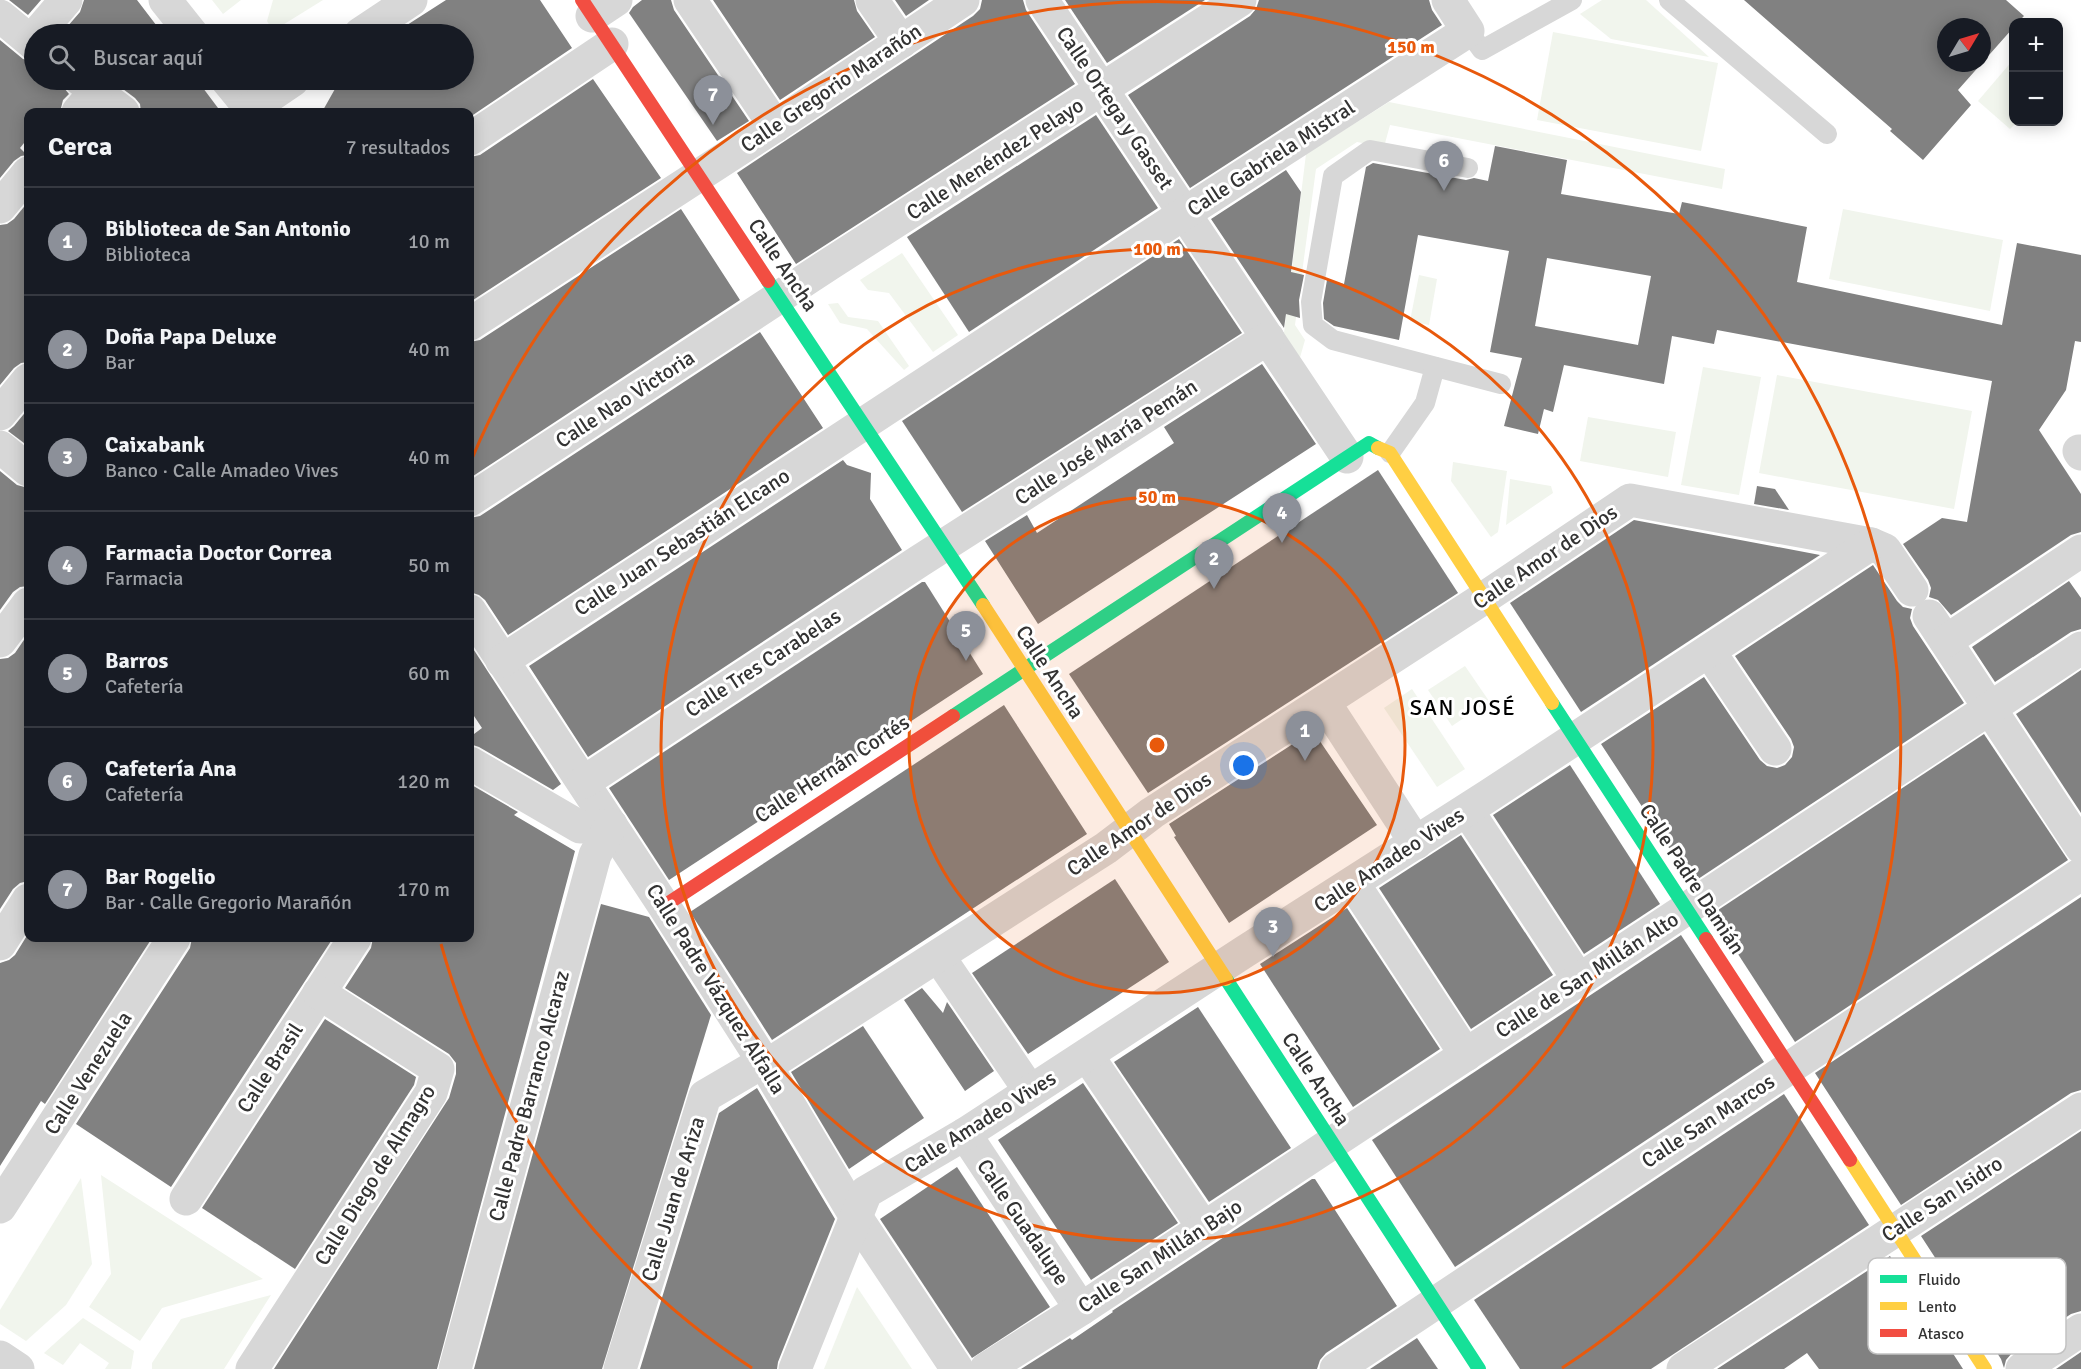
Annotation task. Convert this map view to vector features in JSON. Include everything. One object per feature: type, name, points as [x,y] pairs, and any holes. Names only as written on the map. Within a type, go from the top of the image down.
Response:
[{"type":"street","points":[[46,24],[66,0]]},
{"type":"street","points":[[165,0],[184,24]]},
{"type":"street","points":[[375,24],[411,0]]},
{"type":"street","points":[[690,0],[775,126]]},
{"type":"street","points":[[872,0],[901,42]]},
{"type":"street","name":"Calle Gregorio Marañón","points":[[474,321],[699,176],[963,0]]},
{"type":"street","name":"Calle Ortega y Gasset","points":[[1042,0],[1347,457]]},
{"type":"street","name":"Calle Menéndez Pelayo","points":[[780,298],[1240,0]]},
{"type":"street","points":[[1448,0],[1468,31]]},
{"type":"street","name":"Calle Ancha","points":[[597,5],[612,44],[943,546],[1479,1369]]},
{"type":"street","points":[[0,16],[24,32]]},
{"type":"street","name":"Calle Gabriela Mistral","points":[[863,424],[1468,31]]},
{"type":"street","points":[[474,136],[612,44]]},
{"type":"street","points":[[234,90],[247,108]]},
{"type":"street","points":[[251,108],[278,90]]},
{"type":"street","points":[[85,94],[115,108]]},
{"type":"street","points":[[0,207],[24,177]]},
{"type":"street","name":"Calle Nao Victoria","points":[[474,497],[780,298]]},
{"type":"street","name":"Calle José María Pemán","points":[[943,546],[1268,338]]},
{"type":"street","points":[[0,414],[24,385]]},
{"type":"street","name":"Calle Juan Sebastián Elcano","points":[[502,661],[863,424]]},
{"type":"street","points":[[1347,457],[1369,443],[1390,453]]},
{"type":"street","points":[[0,447],[24,467]]},
{"type":"street","name":"Calle Padre Damián","points":[[1390,453],[1913,1258]]},
{"type":"street","name":"Calle Hernán Cortés","points":[[664,906],[1347,457]]},
{"type":"street","name":"Calle Amor de Dios","points":[[766,1066],[939,957],[1129,831],[1152,813],[1484,598],[1630,500],[1871,544]]},
{"type":"street","points":[[1871,544],[1885,550],[2081,847]]},
{"type":"street","name":"Calle Amadeo Vives","points":[[795,1369],[866,1192],[964,1134],[1416,843],[1871,544]]},
{"type":"street","name":"Calle Tres Carabelas","points":[[584,782],[943,546]]},
{"type":"street","points":[[1929,616],[2081,551]]},
{"type":"street","points":[[0,641],[24,609]]},
{"type":"street","name":"Calle Padre Vázquez Alfalla","points":[[474,617],[664,906],[766,1066],[856,1217],[957,1369]]},
{"type":"street","name":"Calle de San Millán Alto","points":[[1332,1142],[2081,648]]},
{"type":"street","points":[[1709,651],[1775,749]]},
{"type":"street","points":[[1324,702],[1416,843]]},
{"type":"street","points":[[474,765],[580,827],[610,825]]},
{"type":"street","points":[[1467,810],[1579,980]]},
{"type":"street","name":"Calle Padre Barranco Alcaraz","points":[[455,1369],[595,855],[610,825]]},
{"type":"street","name":"Calle San Marcos","points":[[1336,1369],[2081,874]]},
{"type":"street","points":[[1353,883],[1466,1055]]},
{"type":"street","points":[[0,944],[24,906]]},
{"type":"street","name":"Calle Venezuela","points":[[0,1207],[171,942]]},
{"type":"street","name":"Calle Brasil","points":[[186,1199],[352,942]]},
{"type":"street","points":[[939,957],[1030,1091]]},
{"type":"street","name":"Calle Diego de Almagro","points":[[252,1369],[431,1093],[438,1069],[319,993]]},
{"type":"street","points":[[1087,1055],[1203,1227]]},
{"type":"street","name":"Calle Juan de Ariza","points":[[620,1369],[705,1096],[758,1065],[766,1066]]},
{"type":"street","name":"Calle San Isidro","points":[[1683,1369],[2081,1109]]},
{"type":"street","name":"Calle Guadalupe","points":[[964,1134],[1081,1309]]},
{"type":"street","name":"Calle San Millán Bajo","points":[[986,1369],[1081,1309],[1332,1142]]},
{"type":"street","points":[[2066,1340],[2081,1330]]},
{"type":"street","name":"Calle Padre Damián","points":[[1975,1354],[1985,1369]]},
{"type":"street","points":[[2022,1369],[2045,1354]]},
{"type":"street","points":[[0,1357],[18,1369]]},
{"type":"lane","points":[[1468,31],[1482,50],[1572,0]]},
{"type":"lane","points":[[1669,0],[1827,134]]},
{"type":"lane","points":[[1468,168],[1370,150],[1333,176],[1311,302],[1313,325],[1333,340],[1502,384]]},
{"type":"lane","points":[[1390,453],[1425,403],[1436,366]]},
{"type":"shaded area","points":[[212,0],[241,0],[223,14]]},
{"type":"shaded area","points":[[273,0],[323,0],[284,24],[269,24],[267,21]]},
{"type":"shaded area","points":[[1602,0],[1646,0],[1709,57],[1611,39],[1580,14]]},
{"type":"shaded area","points":[[1553,32],[1718,63],[1701,151],[1537,120]]},
{"type":"shaded area","points":[[2009,65],[2009,126],[2013,126],[2010,129],[1978,101]]},
{"type":"shaded area","points":[[1389,102],[1725,169],[1722,189],[1390,125],[1384,147],[1357,142],[1316,169],[1295,325],[1305,340],[1299,361],[1283,341],[1306,154]]},
{"type":"shaded area","points":[[1843,209],[2003,240],[1990,311],[1829,279]]},
{"type":"shaded area","points":[[902,253],[958,335],[933,352],[889,293],[868,290],[860,280]]},
{"type":"shaded area","points":[[1419,275],[1437,279],[1429,325],[1410,321]]},
{"type":"shaded area","points":[[838,303],[848,317],[878,321],[909,366],[904,370],[867,329],[840,323],[828,304]]},
{"type":"shaded area","points":[[1703,367],[1761,377],[1739,495],[1681,485]]},
{"type":"shaded area","points":[[1777,375],[1972,411],[1954,509],[1759,473]]},
{"type":"shaded area","points":[[1588,417],[1676,432],[1668,477],[1580,461]]},
{"type":"shaded area","points":[[1453,462],[1507,471],[1498,532],[1491,537],[1451,481]]},
{"type":"shaded area","points":[[1510,479],[1551,486],[1553,493],[1506,525]]},
{"type":"shaded area","points":[[1465,666],[1489,701],[1452,726],[1428,690]]},
{"type":"shaded area","points":[[1412,689],[1465,769],[1437,787],[1384,708]]},
{"type":"shaded area","points":[[101,1175],[263,1279],[162,1308],[140,1341],[89,1307],[111,1274]]},
{"type":"shaded area","points":[[81,1178],[92,1264],[66,1305],[26,1341],[0,1324],[0,1310]]},
{"type":"shaded area","points":[[857,1287],[912,1369],[824,1369]]},
{"type":"shaded area","points":[[271,1295],[224,1369],[152,1369],[152,1363],[181,1319]]},
{"type":"shaded area","points":[[83,1318],[134,1351],[131,1369],[105,1369],[109,1363],[80,1343],[63,1365],[44,1353]]},
{"type":"building","points":[[9,0],[41,0],[28,15]]},
{"type":"building","points":[[84,0],[137,0],[155,24],[70,24],[80,12]]},
{"type":"building","points":[[446,0],[540,0],[572,48],[474,114],[474,108],[324,108],[334,90],[474,90],[474,24],[409,24]]},
{"type":"building","points":[[642,0],[671,0],[674,10],[749,121],[717,141],[629,13]]},
{"type":"building","points":[[713,0],[854,0],[857,11],[875,37],[780,100]]},
{"type":"building","points":[[895,0],[929,0],[906,16]]},
{"type":"building","points":[[982,0],[1023,0],[1026,10],[1075,84],[796,264],[737,173],[973,16],[980,9]]},
{"type":"building","points":[[1065,0],[1205,0],[1107,63]]},
{"type":"building","points":[[1259,0],[1429,0],[1432,10],[1442,25],[1190,188],[1128,95],[1250,16]]},
{"type":"building","points":[[1744,0],[2006,0],[2024,16],[2009,18],[2009,33],[1991,53],[1991,18],[1937,18],[1937,72],[1974,72],[1958,90],[1971,105],[1923,160],[1890,131],[1892,129]]},
{"type":"building","points":[[0,40],[24,59],[24,90],[66,90],[69,94],[63,100],[61,108],[24,108],[24,143],[20,148],[24,156],[14,161],[0,178]]},
{"type":"building","points":[[593,79],[661,178],[474,299],[474,156],[480,155]]},
{"type":"building","points":[[124,90],[204,90],[218,108],[140,108],[135,98]]},
{"type":"building","points":[[1096,115],[1158,208],[969,332],[907,237]]},
{"type":"building","points":[[1495,146],[1567,160],[1561,194],[1679,214],[1682,202],[1807,227],[1797,282],[2002,325],[2017,243],[2081,255],[2081,342],[2075,341],[2066,390],[2039,430],[2081,494],[2081,532],[2071,535],[1951,615],[1938,600],[1929,597],[1931,588],[1928,580],[1903,544],[1942,518],[1967,522],[1992,381],[1717,330],[1714,344],[1672,336],[1664,384],[1564,365],[1553,412],[1544,409],[1538,434],[1504,426],[1522,358],[1490,352],[1509,251],[1418,235],[1399,340],[1334,326],[1324,319],[1323,303],[1327,280],[1344,284],[1366,167],[1373,163],[1466,180],[1474,178],[1488,181]],"holes":[[[1547,258],[1651,276],[1638,345],[1535,326]]]},
{"type":"building","points":[[1286,170],[1301,192],[1291,272],[1304,275],[1299,300],[1300,318],[1286,314],[1284,328],[1211,219]]},
{"type":"building","points":[[24,207],[24,363],[14,368],[0,385],[0,225],[7,224]]},
{"type":"building","points":[[681,209],[740,300],[474,475],[474,341],[480,340]]},
{"type":"building","points":[[1179,239],[1242,333],[962,512],[902,421]]},
{"type":"building","points":[[760,332],[823,428],[508,635],[485,600],[474,593],[474,517],[480,516]]},
{"type":"building","points":[[1262,364],[1316,444],[1038,624],[985,541],[1027,515],[1037,533],[1174,443],[1164,427]]},
{"type":"building","points":[[24,414],[24,443],[8,431]]},
{"type":"building","points":[[843,460],[847,465],[871,473],[870,499],[902,550],[588,757],[529,666]]},
{"type":"building","points":[[1378,470],[1458,593],[1148,793],[1069,674]]},
{"type":"building","points":[[0,471],[17,485],[24,487],[24,586],[13,592],[0,610]]},
{"type":"building","points":[[1757,486],[1775,489],[1789,510],[1754,504]]},
{"type":"building","points":[[1634,520],[1820,555],[1581,712],[1510,603]]},
{"type":"building","points":[[1873,565],[1897,601],[1903,607],[1912,609],[1910,618],[1913,626],[1964,703],[1692,883],[1601,744],[1704,677],[1760,760],[1767,766],[1777,768],[1785,765],[1792,757],[1794,747],[1791,739],[1735,656]]},
{"type":"building","points":[[2069,581],[2081,598],[2081,629],[2071,632],[1995,682],[1972,647]]},
{"type":"building","points":[[925,582],[983,674],[669,880],[609,788]]},
{"type":"building","points":[[24,640],[24,882],[13,889],[0,909],[0,659],[8,658],[15,653]]},
{"type":"building","points":[[474,650],[561,784],[553,790],[474,745],[474,734],[482,728],[474,716]]},
{"type":"building","points":[[2081,670],[2081,813],[2016,714]]},
{"type":"building","points":[[1004,705],[1087,834],[772,1040],[690,912]]},
{"type":"building","points":[[1313,731],[1377,825],[1229,923],[1174,837],[1176,836],[1169,824]]},
{"type":"building","points":[[1984,734],[2068,860],[1795,1042],[1712,914]]},
{"type":"building","points":[[1570,765],[1660,904],[1584,954],[1493,815]]},
{"type":"building","points":[[474,786],[518,812],[514,815],[575,851],[437,1369],[274,1369],[449,1098],[456,1074],[456,1063],[449,1054],[345,988],[371,948],[372,942],[474,942]]},
{"type":"building","points":[[1461,835],[1553,975],[1471,1029],[1379,888]]},
{"type":"building","points":[[1115,879],[1169,962],[1028,1054],[972,973]]},
{"type":"building","points":[[2081,897],[2081,1090],[2071,1093],[1901,1205],[1815,1073]]},
{"type":"building","points":[[601,904],[649,917],[711,1015],[602,1369],[474,1369]]},
{"type":"building","points":[[1347,908],[1440,1049],[1353,1107],[1260,964]]},
{"type":"building","points":[[1681,935],[1764,1062],[1455,1267],[1372,1140]]},
{"type":"building","points":[[24,940],[149,942],[45,1104],[41,1101],[0,1166],[0,963],[15,955]]},
{"type":"building","points":[[191,942],[330,942],[171,1187],[76,1124],[190,948]]},
{"type":"building","points":[[922,988],[943,1013],[947,1002],[994,1071],[965,1091],[904,1000]]},
{"type":"building","points":[[1198,1007],[1291,1148],[1209,1202],[1114,1062]]},
{"type":"building","points":[[325,1019],[416,1077],[414,1085],[295,1269],[202,1208]]},
{"type":"building","points":[[863,1026],[924,1118],[849,1169],[791,1072]]},
{"type":"building","points":[[1083,1083],[1178,1223],[1091,1280],[998,1140]]},
{"type":"building","points":[[757,1088],[835,1219],[777,1369],[640,1369],[719,1113]]},
{"type":"building","points":[[1784,1094],[1869,1225],[1651,1369],[1520,1369],[1474,1300]]},
{"type":"building","points":[[2081,1131],[2081,1311],[2066,1317],[2066,1258],[1935,1258],[1921,1236]]},
{"type":"building","points":[[957,1167],[1050,1307],[972,1358],[880,1219]]},
{"type":"building","points":[[1315,1179],[1397,1306],[1326,1353],[1317,1369],[1021,1369],[1070,1338],[1072,1340]]},
{"type":"building","points":[[1868,1270],[1868,1354],[1953,1354],[1963,1369],[1819,1369],[1807,1353],[1784,1369],[1717,1369]]},
{"type":"building","points":[[1417,1338],[1438,1369],[1370,1369]]},
{"type":"building","points":[[2081,1352],[2081,1369],[2056,1369]]},
{"type":"building","points":[[1998,1354],[2011,1354],[2006,1360],[2004,1368]]},
{"type":"traffic: fast","points":[[768,281],[983,605]]},
{"type":"traffic: fast","points":[[953,716],[1369,443],[1378,448]]},
{"type":"traffic: fast","points":[[1552,703],[1706,939]]},
{"type":"traffic: fast","points":[[1226,979],[1479,1369]]},
{"type":"traffic: slow","points":[[1378,448],[1390,453],[1552,703]]},
{"type":"traffic: slow","points":[[983,605],[1226,979]]},
{"type":"traffic: slow","points":[[1850,1160],[1913,1258]]},
{"type":"traffic: slow","points":[[1975,1354],[1985,1369]]},
{"type":"traffic: jam","points":[[582,0],[768,281]]},
{"type":"traffic: jam","points":[[664,906],[953,716]]},
{"type":"traffic: jam","points":[[1706,939],[1850,1160]]},
{"type":"place","name":"Bar Rogelio","points":[[713,125]]},
{"type":"place","name":"Cafetería Ana","points":[[1444,191]]},
{"type":"place","name":"Farmacia Doctor Correa","points":[[1282,543]]},
{"type":"place","name":"Doña Papa Deluxe","points":[[1214,589]]},
{"type":"place","name":"Barros","points":[[966,661]]},
{"type":"place","name":"Biblioteca de San Antonio","points":[[1305,761]]},
{"type":"place","name":"Caixabank","points":[[1273,957]]},
{"type":"district","name":"SAN JOSÉ","points":[[1463,707]]}]
